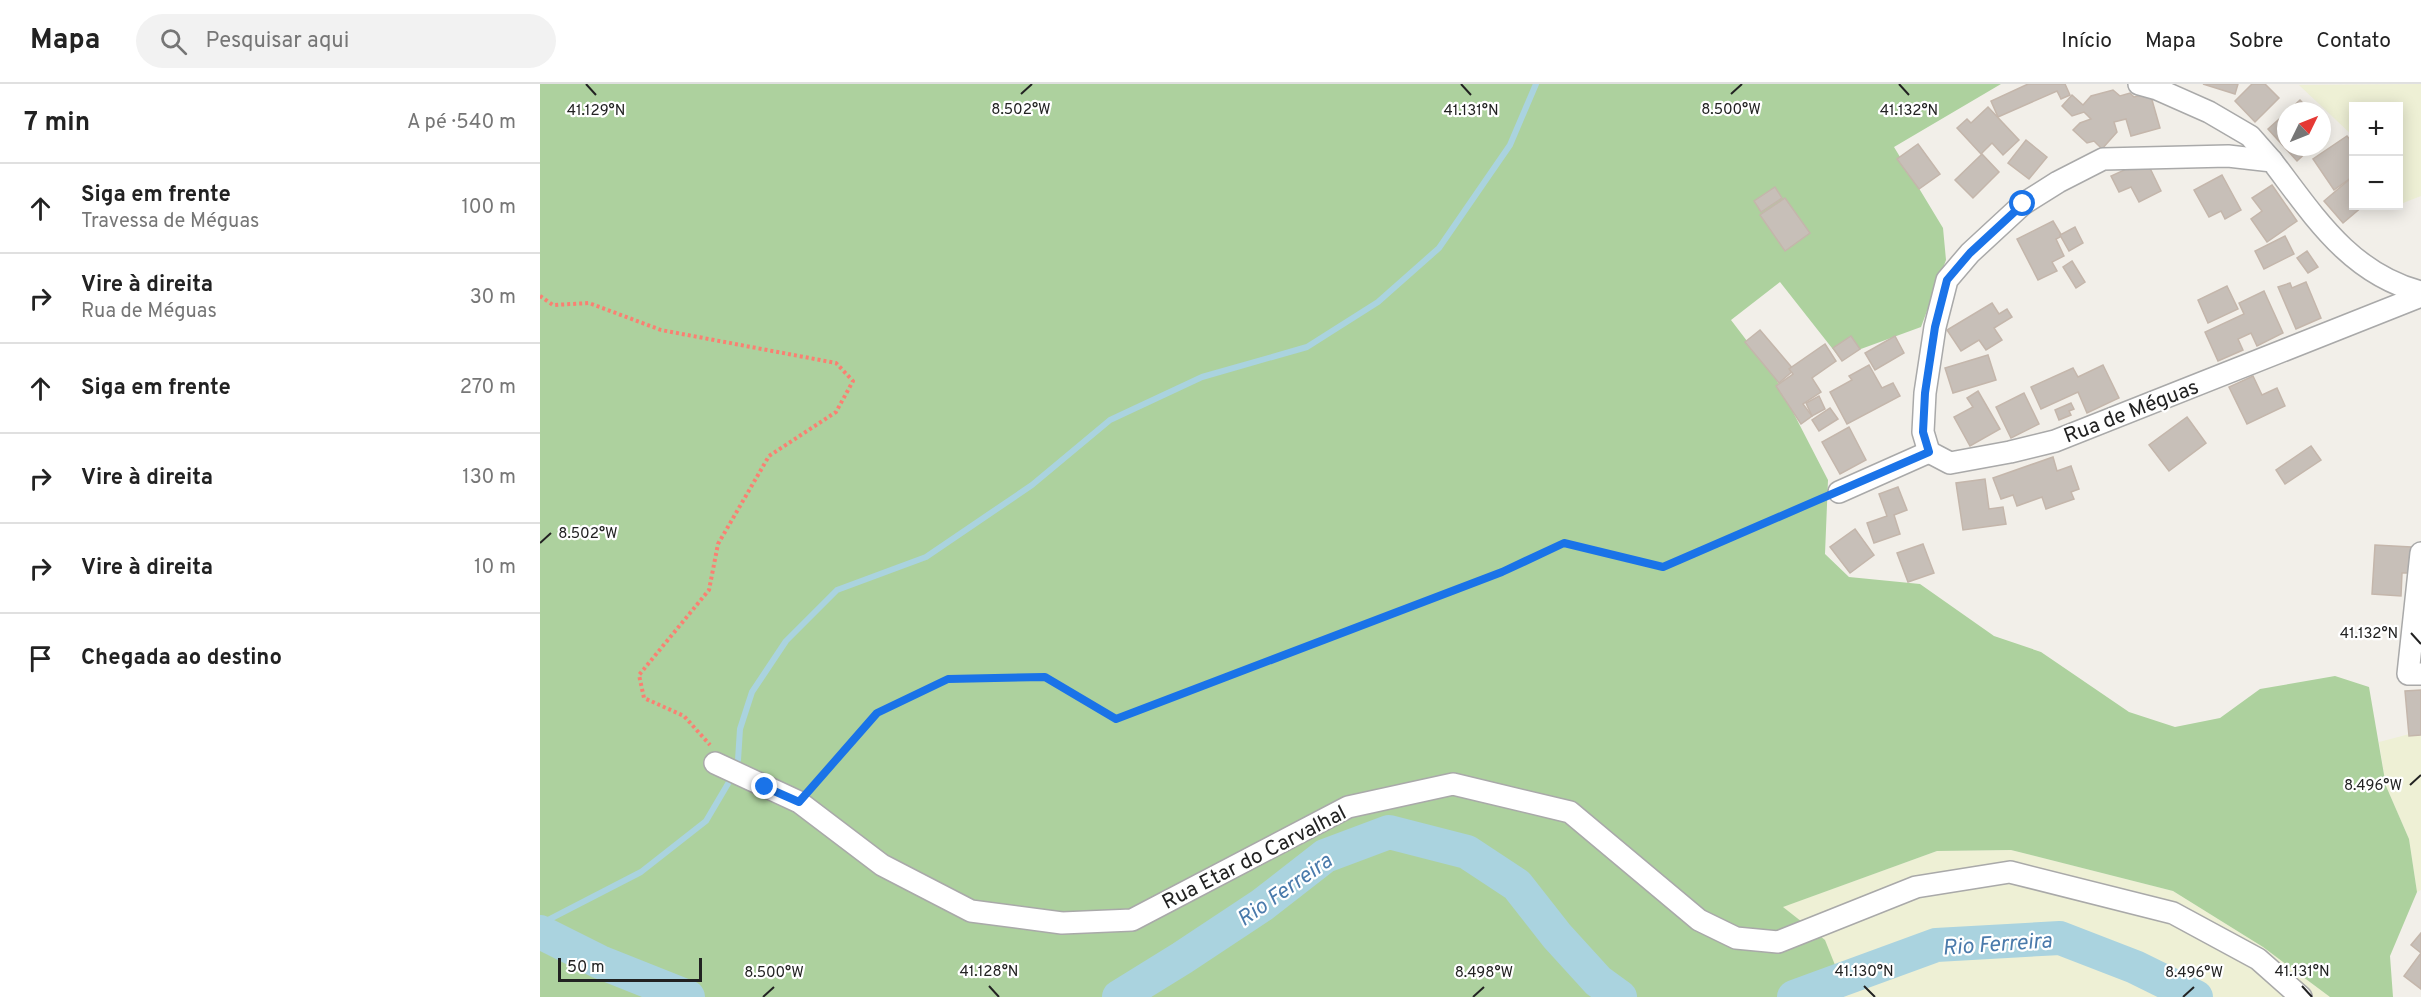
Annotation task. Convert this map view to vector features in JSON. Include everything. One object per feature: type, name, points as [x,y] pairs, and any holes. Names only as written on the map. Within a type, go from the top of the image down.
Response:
[{"type":"street","points":[[2139,84],[2157,89],[2209,112],[2250,136],[2334,241],[2367,269],[2403,287],[2421,292]]},
{"type":"street","points":[[1839,492],[1929,452],[1923,432],[1925,393],[1935,327],[1947,280],[1970,253],[2023,204],[2058,182],[2103,159],[2228,156],[2272,161]]},
{"type":"street","name":"Rua de Méguas","points":[[1929,452],[1950,464],[2055,441],[2421,296]]},
{"type":"street","points":[[2421,554],[2408,674],[2421,674]]},
{"type":"street","name":"Rua Etar do Carvalhal","points":[[715,763],[799,802],[882,865],[971,911],[1062,923],[1132,920],[1348,807],[1453,784],[1570,812],[1699,920],[1736,938],[1778,942],[1917,887],[2010,872],[2173,913],[2258,959],[2301,997]]},
{"type":"path","points":[[540,296],[553,305],[589,303],[661,330],[836,363],[853,381],[836,412],[769,456],[718,544],[710,590],[639,675],[644,698],[684,716],[718,754],[715,763]]},
{"type":"path","points":[[799,802],[877,713],[948,679],[1045,677],[1116,719],[1502,572],[1564,543],[1663,567],[1839,492]]},
{"type":"green space","points":[[540,84],[2001,84],[1894,147],[1943,228],[1946,260],[1921,327],[1839,357],[1780,282],[1731,320],[1776,379],[1828,480],[1825,554],[1849,577],[1920,584],[1994,636],[2041,652],[2129,712],[2175,727],[2220,718],[2260,689],[2335,676],[2369,687],[2386,786],[2409,839],[2417,892],[2390,956],[2393,997],[2330,997],[2263,947],[2173,891],[2011,850],[1937,851],[1783,907],[1825,940],[1847,995],[1841,997],[540,997]]},
{"type":"green space","points":[[2421,84],[2421,196],[2403,203],[2403,102],[2349,102],[2349,132],[2331,115],[2331,102],[2317,102],[2299,85]]},
{"type":"green space","points":[[2421,731],[2421,890],[2417,892],[2409,839],[2386,786],[2379,742]]},
{"type":"green space","points":[[2011,850],[2173,891],[2263,947],[2330,997],[1841,997],[1847,995],[1782,907],[1937,851]]},
{"type":"building","points":[[2028,84],[2065,84],[2070,95],[2061,99],[2057,91],[1998,117],[1991,101]]},
{"type":"building","points":[[2203,84],[2238,84],[2235,94]]},
{"type":"building","points":[[2252,84],[2265,84],[2279,98],[2255,122],[2235,101]]},
{"type":"building","points":[[2113,90],[2120,96],[2130,93],[2134,97],[2150,93],[2160,128],[2131,136],[2126,119],[2114,122],[2117,132],[2102,149],[2094,141],[2087,143],[2073,130],[2080,123],[2091,119],[2084,112],[2072,116],[2062,106],[2072,95],[2083,105],[2091,96]]},
{"type":"building","points":[[1988,107],[2019,140],[2003,155],[1992,143],[1981,154],[1957,128],[1967,119],[1971,123]]},
{"type":"building","points":[[2277,121],[2277,139],[2268,129]]},
{"type":"building","points":[[2347,136],[2349,139],[2349,179],[2334,190],[2313,159],[2317,156],[2331,156],[2331,147]]},
{"type":"building","points":[[2026,140],[2047,157],[2029,179],[2008,163]]},
{"type":"building","points":[[1918,144],[1940,174],[1919,189],[1897,159]]},
{"type":"building","points":[[1982,154],[1999,172],[1973,198],[1955,180]]},
{"type":"building","points":[[2292,156],[2302,156],[2297,161]]},
{"type":"building","points":[[2146,160],[2161,191],[2139,202],[2131,187],[2119,192],[2111,176]]},
{"type":"building","points":[[2222,175],[2241,210],[2225,219],[2221,211],[2209,217],[2194,190]]},
{"type":"building","points":[[2349,180],[2349,210],[2358,210],[2343,223],[2324,201]]},
{"type":"building","points":[[2272,185],[2297,221],[2267,242],[2251,219],[2262,211],[2252,198]]},
{"type":"building","points":[[1775,187],[1782,198],[1761,212],[1754,201]]},
{"type":"building","points":[[1785,198],[1810,233],[1785,251],[1760,215]]},
{"type":"building","points":[[2053,221],[2062,236],[2056,239],[2064,256],[2052,262],[2057,271],[2038,280],[2017,239]]},
{"type":"building","points":[[2075,227],[2083,243],[2069,251],[2060,235]]},
{"type":"building","points":[[2285,236],[2294,254],[2264,269],[2255,251]]},
{"type":"building","points":[[2307,251],[2318,267],[2308,273],[2297,258]]},
{"type":"building","points":[[2072,261],[2085,282],[2076,288],[2063,267]]},
{"type":"building","points":[[2306,282],[2321,318],[2296,329],[2278,287],[2290,283],[2292,288]]},
{"type":"building","points":[[2227,286],[2238,309],[2208,323],[2198,300]]},
{"type":"building","points":[[2264,291],[2283,333],[2257,346],[2251,333],[2238,339],[2243,350],[2218,361],[2205,332],[2244,314],[2239,303]]},
{"type":"building","points":[[1992,303],[1999,314],[2007,309],[2012,317],[1994,328],[2002,340],[1986,350],[1979,340],[1961,351],[1947,330]]},
{"type":"building","points":[[1760,330],[1794,370],[1779,383],[1745,342]]},
{"type":"building","points":[[1851,336],[1860,349],[1842,361],[1833,348]]},
{"type":"building","points":[[1895,336],[1904,353],[1875,370],[1865,353]]},
{"type":"building","points":[[1825,344],[1836,361],[1812,378],[1821,392],[1803,404],[1812,416],[1801,424],[1776,386],[1793,374],[1789,369]]},
{"type":"building","points":[[1988,355],[1996,380],[1953,393],[1945,368]]},
{"type":"building","points":[[1869,365],[1882,388],[1893,383],[1900,396],[1847,424],[1830,392],[1852,380],[1849,376]]},
{"type":"building","points":[[2103,365],[2119,398],[2087,413],[2078,392],[2041,409],[2031,387],[2073,368],[2078,377]]},
{"type":"building","points":[[2253,376],[2262,395],[2277,388],[2285,406],[2247,424],[2229,387]]},
{"type":"building","points":[[1978,391],[2000,429],[1970,446],[1954,417],[1973,407],[1967,398]]},
{"type":"building","points":[[2024,393],[2039,424],[2011,438],[1996,407]]},
{"type":"building","points":[[1819,396],[1825,409],[1812,416],[1806,403]]},
{"type":"building","points":[[2071,403],[2074,409],[2069,411],[2071,415],[2059,420],[2055,410]]},
{"type":"building","points":[[1830,408],[1838,419],[1819,431],[1812,420]]},
{"type":"building","points":[[2187,417],[2206,443],[2169,471],[2149,445]]},
{"type":"building","points":[[1849,427],[1866,460],[1840,474],[1822,442]]},
{"type":"building","points":[[2311,446],[2321,460],[2285,484],[2276,470]]},
{"type":"building","points":[[2053,457],[2057,471],[2071,466],[2079,489],[2071,492],[2074,499],[2046,509],[2042,497],[2017,506],[2013,495],[2001,499],[1993,478]]},
{"type":"building","points":[[1985,479],[1989,509],[2003,507],[2006,524],[1963,530],[1956,483]]},
{"type":"building","points":[[1898,487],[1907,510],[1894,515],[1900,534],[1874,543],[1867,523],[1887,516],[1879,494]]},
{"type":"building","points":[[1855,529],[1874,555],[1850,573],[1830,547]]},
{"type":"building","points":[[1923,544],[1934,573],[1908,582],[1897,553]]},
{"type":"building","points":[[2375,545],[2411,547],[2409,573],[2402,573],[2401,596],[2372,594]]},
{"type":"building","points":[[2421,690],[2421,735],[2409,736],[2405,691]]},
{"type":"building","points":[[2421,933],[2421,953],[2411,945]]},
{"type":"building","points":[[2421,953],[2421,989],[2404,976]]},
{"type":"waterway","points":[[738,760],[740,729],[752,692],[786,641],[837,590],[926,557],[1032,485],[1110,420],[1202,377],[1307,347],[1378,302],[1439,248],[1510,145],[1536,84]]},
{"type":"waterway","points":[[540,924],[641,872],[706,821],[729,782]]},
{"type":"waterway","name":"Rio Ferreira","points":[[1119,997],[1262,905],[1325,856],[1389,832],[1467,852],[1517,885],[1557,936],[1598,981],[1620,997]]},
{"type":"waterway","name":"Rio Ferreira","points":[[540,932],[600,962],[688,997]]},
{"type":"waterway","name":"Rio Ferreira","points":[[1794,997],[1936,945],[2060,938],[2135,967],[2196,997]]},
{"type":"route","points":[[765,787],[799,802],[877,713],[948,679],[1045,677],[1116,719],[1502,572],[1564,543],[1663,567],[1929,452],[1923,432],[1925,393],[1935,327],[1947,280],[1970,253],[2023,204]]}]
